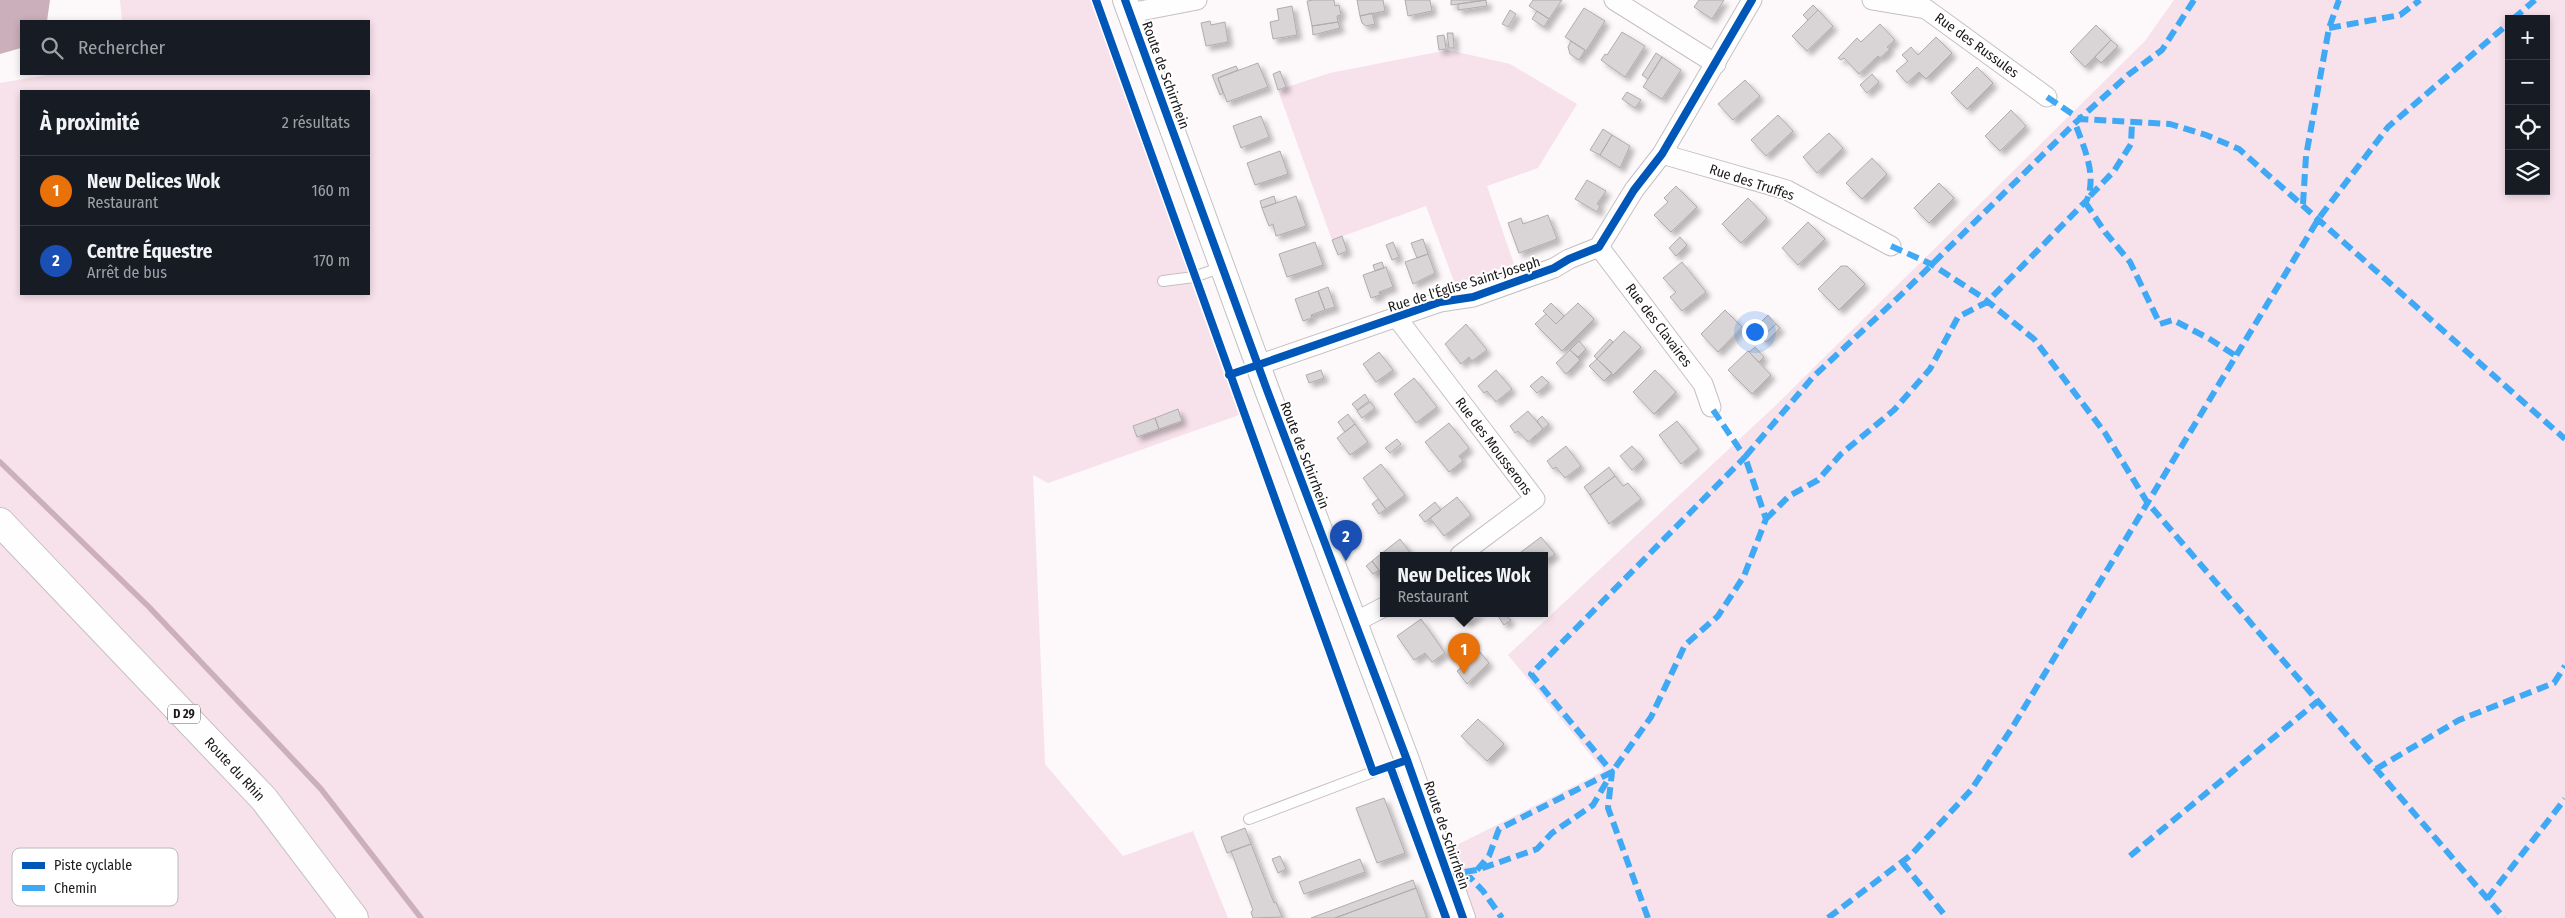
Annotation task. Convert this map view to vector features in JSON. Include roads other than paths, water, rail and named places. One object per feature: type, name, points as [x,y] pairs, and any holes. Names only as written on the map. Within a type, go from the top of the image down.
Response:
[{"type":"main road","name":"Route du Rhin","points":[[0,522],[264,799],[354,918]]},
{"type":"street","points":[[1128,6],[1197,0]]},
{"type":"street","points":[[1614,0],[1716,64]]},
{"type":"street","points":[[1599,247],[1634,190],[1662,154],[1752,0]]},
{"type":"street","name":"Rue des Russules","points":[[1872,0],[1931,5],[2047,97]]},
{"type":"street","name":"Route de Schirrhein","points":[[1128,6],[1258,365],[1413,776],[1463,918]]},
{"type":"street","name":"Rue des Truffes","points":[[1662,154],[1787,190],[1892,246]]},
{"type":"street","name":"Rue de l'Église Saint-Joseph","points":[[1258,365],[1440,302],[1474,297],[1554,268],[1568,259],[1599,247]]},
{"type":"street","name":"Rue des Clavaires","points":[[1599,247],[1703,384],[1711,407]]},
{"type":"street","name":"Rue des Mousserons","points":[[1396,318],[1535,499],[1464,552]]},
{"type":"street","points":[[1355,622],[1380,609]]},
{"type":"lane","points":[[1162,281],[1194,277],[1222,266]]},
{"type":"lane","points":[[1249,818],[1374,772]]},
{"type":"waterway","points":[[0,462],[149,607],[321,789],[421,918]]},
{"type":"place","name":"Centre Équestre","points":[[1346,561]]},
{"type":"place","name":"New Delices Wok","points":[[1464,674]]}]
